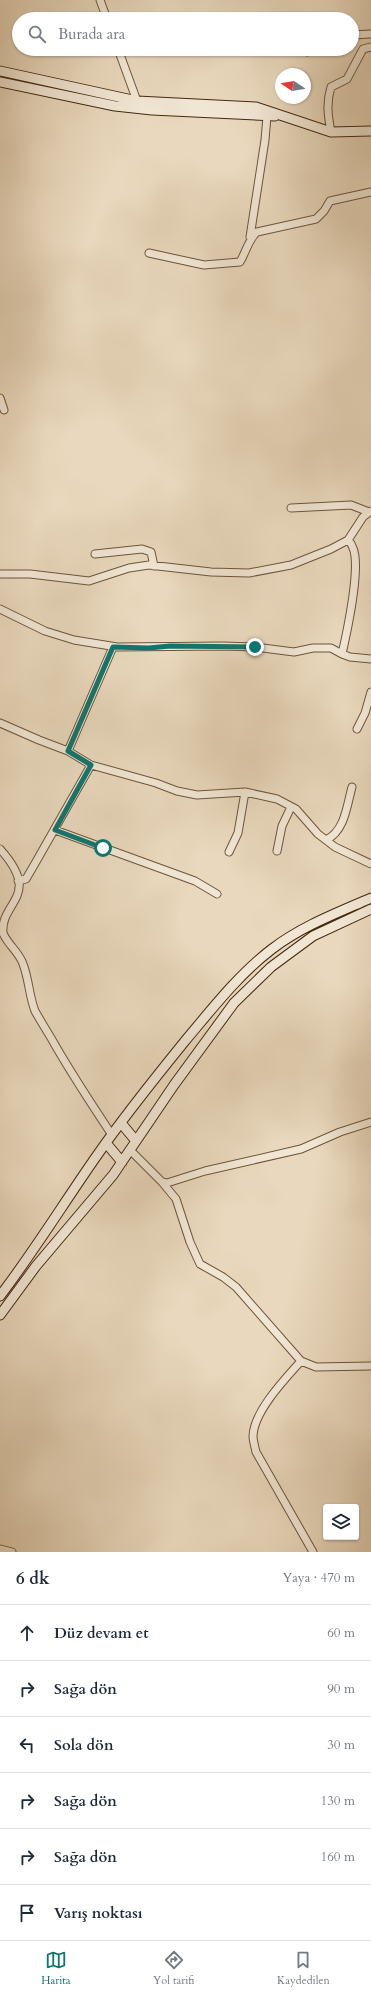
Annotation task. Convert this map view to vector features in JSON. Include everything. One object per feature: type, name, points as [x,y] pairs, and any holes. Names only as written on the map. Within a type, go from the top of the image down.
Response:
[{"type":"main road","points":[[283,116],[267,116],[135,104],[4,71],[3,82],[115,106],[135,104],[256,107],[283,116],[331,132],[371,131]]},
{"type":"main road","points":[[0,1296],[17,1274],[121,1123],[200,1023],[244,974],[272,949],[294,934],[322,918],[371,898]]},
{"type":"main road","points":[[0,1315],[36,1266],[122,1162],[234,1003],[271,967],[313,936],[371,909]]},
{"type":"main road","points":[[121,1123],[136,1141]]},
{"type":"main road","points":[[106,1144],[122,1162]]},
{"type":"street","points":[[100,0],[104,12]]},
{"type":"street","points":[[359,35],[371,34]]},
{"type":"street","points":[[331,132],[327,114],[328,96],[331,87],[347,79],[363,49],[371,47]]},
{"type":"street","points":[[120,56],[135,104]]},
{"type":"street","points":[[149,253],[204,265],[240,262],[246,251],[250,237],[265,140],[267,116]]},
{"type":"street","points":[[250,237],[256,232],[316,219],[324,211],[330,201],[335,198],[371,192]]},
{"type":"street","points":[[0,398],[4,410]]},
{"type":"street","points":[[0,574],[30,574],[89,581],[128,568],[154,566],[211,572],[249,573],[291,565],[331,549],[348,540],[370,511],[351,505],[291,508]]},
{"type":"street","points":[[342,654],[351,607],[355,568],[354,548],[348,540]]},
{"type":"street","points":[[95,554],[142,549],[151,552],[154,566]]},
{"type":"street","points":[[0,609],[45,631],[74,640],[113,647],[149,648],[170,646],[223,646],[255,647],[294,652],[313,648],[331,648],[350,657],[371,659]]},
{"type":"street","points":[[68,751],[113,647]]},
{"type":"street","points":[[357,729],[365,713],[371,692]]},
{"type":"street","points":[[0,723],[68,751],[91,765],[156,783],[177,791],[197,795],[245,792],[278,799],[292,807],[326,840],[346,853],[371,864]]},
{"type":"street","points":[[18,881],[26,879],[91,765]]},
{"type":"street","points":[[326,840],[332,837],[339,828],[352,787]]},
{"type":"street","points":[[229,852],[238,833],[245,792]]},
{"type":"street","points":[[276,851],[282,826],[292,807]]},
{"type":"street","points":[[55,830],[195,881],[218,894]]},
{"type":"street","points":[[0,849],[14,868],[18,881],[17,892],[5,911],[1,921],[3,936],[24,965],[36,1012],[80,1087],[112,1135]]},
{"type":"street","points":[[162,1182],[167,1183],[205,1171],[301,1149],[340,1132],[371,1122]]},
{"type":"street","points":[[130,1150],[162,1182],[176,1199],[190,1242],[200,1264],[223,1277],[236,1287],[301,1361],[316,1367],[371,1366]]},
{"type":"street","points":[[301,1361],[276,1389],[258,1419],[253,1436],[260,1458],[313,1552]]},
{"type":"street","points":[[0,1548],[12,1552]]},
{"type":"route","points":[[103,848],[55,830],[91,765],[68,751],[113,647],[255,647]]}]
